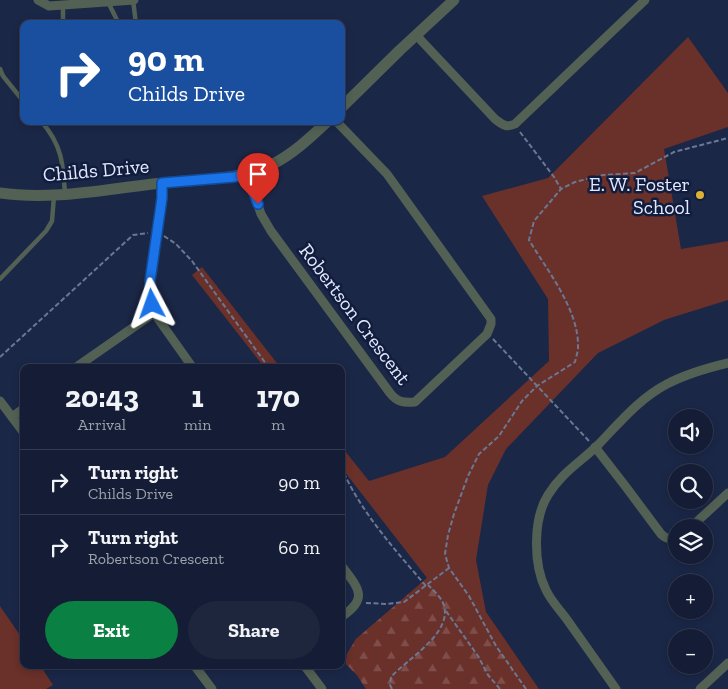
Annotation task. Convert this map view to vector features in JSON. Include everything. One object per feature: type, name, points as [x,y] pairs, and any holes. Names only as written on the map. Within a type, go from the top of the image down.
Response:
[{"type":"street","points":[[38,0],[49,6],[134,0]]},
{"type":"street","points":[[345,104],[454,0]]},
{"type":"street","points":[[416,35],[496,119],[504,126],[509,127],[515,124],[645,0]]},
{"type":"street","name":"Childs Drive","points":[[0,193],[60,194],[234,177],[272,165],[292,152],[323,125]]},
{"type":"street","points":[[340,125],[387,174],[488,313],[491,324],[487,334]]},
{"type":"street","name":"Robertson Crescent","points":[[247,174],[261,214],[271,231],[390,393],[399,402],[415,402],[487,334]]},
{"type":"street","points":[[162,183],[162,198],[150,281],[154,313],[191,364]]},
{"type":"street","points":[[84,364],[154,313]]},
{"type":"street","points":[[616,689],[546,591],[538,558],[536,535],[547,496],[565,472],[595,447],[633,409],[661,388],[699,371],[728,363]]},
{"type":"street","points":[[0,401],[20,428]]},
{"type":"street","points":[[12,417],[20,411]]},
{"type":"street","points":[[595,447],[661,534],[668,539]]},
{"type":"street","points":[[700,519],[728,493]]},
{"type":"street","points":[[345,571],[358,589],[359,598],[355,607],[345,615]]},
{"type":"street","points":[[700,689],[728,662]]},
{"type":"street","points":[[197,669],[212,689]]},
{"type":"street","points":[[307,669],[322,689]]},
{"type":"lane","points":[[134,0],[136,20]]},
{"type":"lane","points":[[108,2],[117,20]]},
{"type":"lane","points":[[63,20],[64,6]]},
{"type":"lane","points":[[0,69],[3,76],[20,97]]},
{"type":"lane","points":[[0,279],[46,231],[52,221],[60,194],[60,154],[56,141],[44,125]]},
{"type":"path","points":[[515,124],[522,137],[554,176],[561,188]]},
{"type":"path","points":[[526,689],[496,646],[469,596],[449,568],[445,554],[454,514],[468,476],[479,454],[499,436],[522,401],[538,386],[575,362],[578,348],[576,325],[563,296],[529,240],[534,222],[561,188],[575,182],[603,175],[635,173],[674,152],[728,138]]},
{"type":"path","points":[[0,357],[133,235],[157,232],[176,244],[192,261],[266,364]]},
{"type":"path","points":[[487,334],[595,447]]},
{"type":"path","points":[[345,476],[348,484],[388,542],[427,586],[437,594],[443,603],[446,615],[440,630],[431,641],[391,677],[390,685],[392,689]]},
{"type":"path","points":[[357,603],[387,604],[404,602],[449,568]]},
{"type":"path","points":[[444,609],[478,656],[488,675],[500,689]]},
{"type":"green space","points":[[688,37],[728,93],[728,127],[664,149],[681,249],[728,241],[728,300],[664,320],[598,353],[506,449],[488,485],[476,560],[486,612],[539,689],[366,689],[357,675],[346,664],[347,654],[356,639],[427,578],[345,472],[345,451],[369,481],[445,457],[549,361],[548,299],[482,196],[548,178]]},
{"type":"green space","points":[[202,267],[278,364],[262,364],[192,275]]},
{"type":"green space","points":[[427,578],[464,620],[472,612],[526,689],[366,689],[357,675],[346,664],[347,654],[356,639]]},
{"type":"green space","points":[[0,606],[20,635],[20,669],[43,669],[53,685],[46,689],[0,689]]},
{"type":"place","name":"E. W. Foster School","points":[[700,195]]},
{"type":"route","points":[[152,304],[150,281],[162,198],[162,183],[234,177],[247,174],[258,204]]}]
